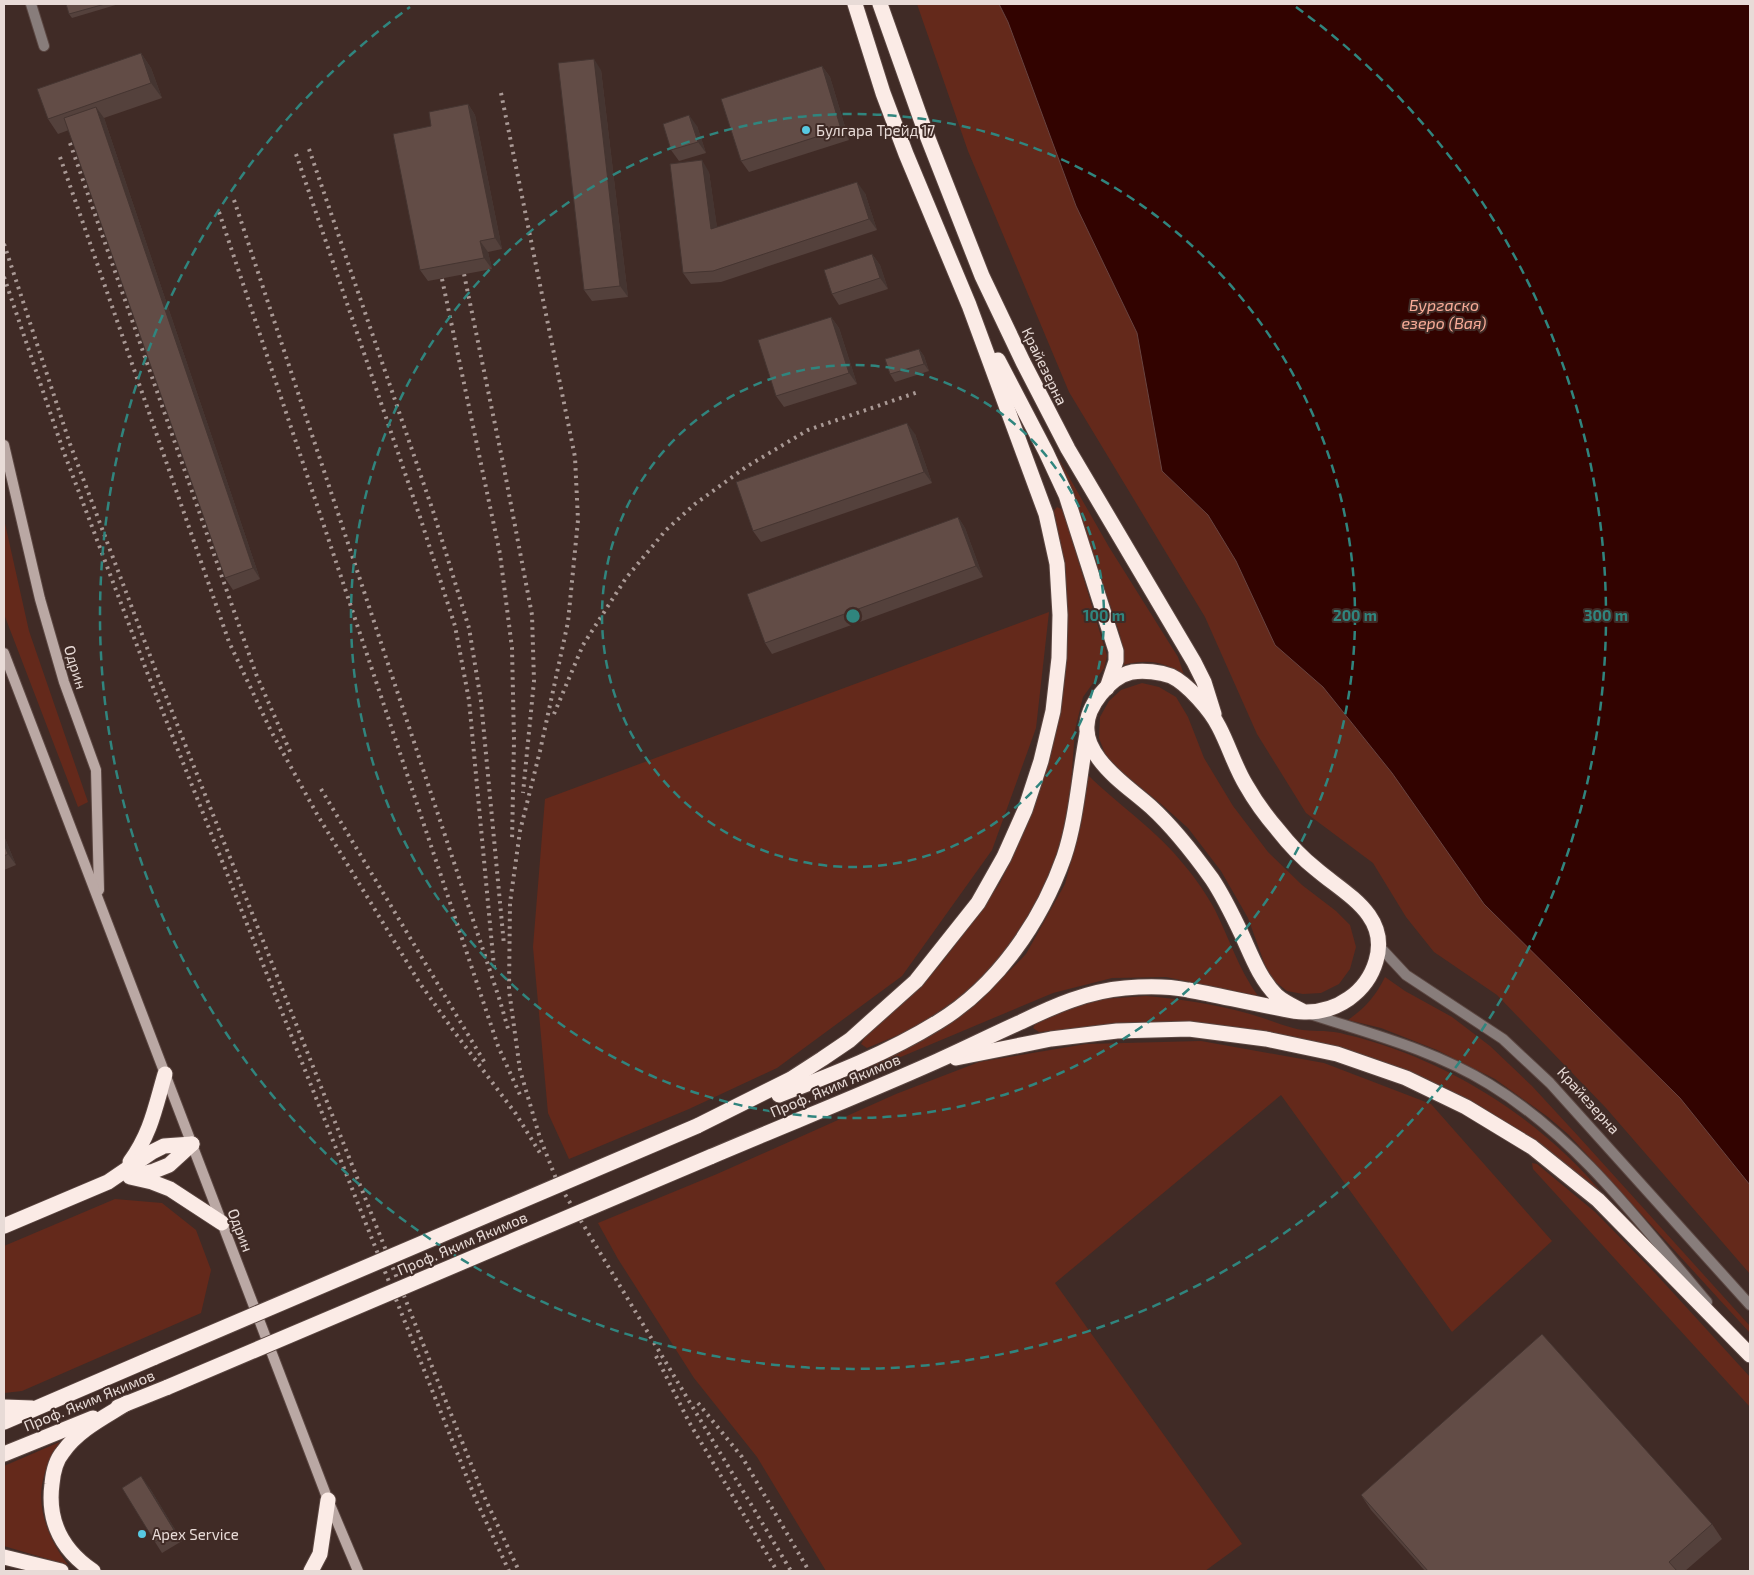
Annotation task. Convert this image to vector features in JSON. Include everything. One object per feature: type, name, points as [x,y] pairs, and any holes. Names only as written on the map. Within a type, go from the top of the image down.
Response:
[{"type":"highway","points":[[696,1126],[791,1079],[822,1059],[850,1040],[916,980],[978,903],[1004,858],[1025,810],[1053,711],[1059,658],[1060,615],[1058,564],[1046,514],[969,305],[896,128],[855,4]]},
{"type":"highway","name":"Крайезерна","points":[[880,4],[924,128],[982,276],[1056,428],[1194,662],[1204,682],[1218,724]]},
{"type":"highway","points":[[969,305],[1046,452],[1066,495],[1116,651],[1116,661],[1107,688]]},
{"type":"highway","points":[[696,1126],[850,1068],[903,1043],[939,1021],[973,996],[1007,959],[1028,932],[1048,895],[1064,856],[1075,815],[1089,712],[1096,699],[1107,688],[1123,676],[1133,672],[1146,671],[1171,676],[1185,685],[1218,724],[1240,775],[1274,825],[1317,870],[1357,900],[1373,922],[1379,946],[1368,980],[1351,998],[1327,1009],[1304,1012],[1183,988],[1155,986],[1099,990],[1047,1010],[933,1063]]},
{"type":"highway","points":[[1087,734],[1094,751],[1104,766],[1120,782],[1155,810],[1194,855],[1214,882],[1232,913],[1260,974],[1270,988],[1280,999],[1304,1012]]},
{"type":"highway","points":[[933,1063],[1051,1039],[1117,1031],[1189,1029],[1266,1039],[1337,1054],[1406,1078],[1466,1107],[1532,1147],[1598,1200],[1750,1354]]},
{"type":"highway","name":"Проф. Яким Якимов","points":[[4,1454],[933,1063]]},
{"type":"highway","points":[[126,1174],[151,1125],[165,1074]]},
{"type":"highway","name":"Проф. Яким Якимов","points":[[4,1422],[696,1126]]},
{"type":"highway","points":[[4,1226],[126,1174],[154,1171],[168,1165],[192,1144]]},
{"type":"highway","points":[[126,1174],[170,1189],[222,1223]]},
{"type":"highway","points":[[93,1571],[81,1563],[68,1549],[51,1515],[50,1495],[53,1473],[62,1452],[83,1432],[127,1403]]},
{"type":"highway","points":[[4,1407],[36,1408]]},
{"type":"highway","points":[[311,1571],[320,1554],[328,1500]]},
{"type":"highway","points":[[4,1557],[61,1571]]},
{"type":"main road","name":"Одрин","points":[[4,445],[40,599],[64,682],[96,770],[99,899]]},
{"type":"main road","name":"Одрин","points":[[4,653],[328,1500],[358,1571]]},
{"type":"street","points":[[31,4],[44,46]]},
{"type":"street","name":"Крайезерна","points":[[1379,946],[1406,975],[1503,1039],[1550,1082],[1750,1305]]},
{"type":"street","points":[[1304,1012],[1412,1047],[1444,1061],[1489,1084],[1524,1109],[1566,1142],[1600,1175],[1750,1354]]},
{"type":"shaded area","points":[[917,4],[999,4],[1008,22],[1076,206],[1137,333],[1162,471],[1208,515],[1236,561],[1275,645],[1323,687],[1392,773],[1680,1098],[1750,1185],[1750,1274],[1606,1108],[1497,995],[1434,952],[1406,917],[1373,863],[1306,813],[1257,734],[1205,617],[1069,392],[968,151]]},
{"type":"shaded area","points":[[1057,456],[1109,547],[1178,657],[1184,675],[1155,662],[1123,665],[1120,634]]},
{"type":"shaded area","points":[[1057,507],[1063,510],[1107,656],[1104,668],[1083,697],[1075,730],[1070,797],[1060,849],[1041,898],[1018,934],[987,973],[958,998],[915,1028],[867,1048],[861,1044],[865,1037],[900,1006],[940,965],[976,918],[1000,883],[1027,826],[1049,761],[1063,693],[1066,631],[1060,542],[1053,512]]},
{"type":"shaded area","points":[[4,519],[29,631],[88,802],[78,807],[4,614]]},
{"type":"shaded area","points":[[1049,612],[1036,728],[992,850],[902,976],[777,1068],[689,1109],[569,1159],[548,1113],[533,947],[545,799]]},
{"type":"shaded area","points":[[1142,683],[1159,687],[1176,697],[1188,717],[1204,758],[1233,806],[1268,852],[1302,885],[1336,911],[1350,925],[1356,947],[1350,969],[1339,984],[1321,993],[1303,994],[1287,991],[1273,980],[1265,965],[1248,918],[1221,871],[1188,828],[1118,769],[1106,756],[1099,738],[1100,717],[1109,701],[1121,690]]},
{"type":"shaded area","points":[[1087,774],[1162,841],[1193,876],[1215,910],[1240,964],[1258,996],[1166,977],[1112,978],[1053,993],[865,1072],[846,1076],[929,1037],[978,1003],[1026,954],[1065,884],[1081,824]]},
{"type":"shaded area","points":[[1385,977],[1405,991],[1452,1017],[1490,1046],[1532,1086],[1750,1326],[1750,1333],[1569,1135],[1548,1117],[1495,1079],[1437,1050],[1381,1028],[1348,1020],[1370,1001]]},
{"type":"shaded area","points":[[1146,996],[1224,1007],[1298,1029],[1329,1031],[1360,1038],[1430,1063],[1495,1099],[1526,1121],[1582,1170],[1606,1198],[1447,1090],[1373,1058],[1287,1038],[1117,1024],[1039,1032],[1033,1028],[1036,1023],[1069,1008],[1103,999]]},
{"type":"shaded area","points":[[1201,1041],[1324,1063],[1431,1104],[1552,1241],[1452,1332],[1281,1095],[1055,1283],[1242,1544],[1205,1571],[826,1571],[757,1457],[694,1378],[618,1259],[598,1223],[717,1174],[896,1094],[979,1062],[1086,1044]]},
{"type":"shaded area","points":[[1532,1163],[1537,1164],[1595,1212],[1655,1273],[1750,1377],[1750,1407],[1533,1169]]},
{"type":"shaded area","points":[[115,1199],[162,1203],[196,1230],[211,1270],[201,1313],[22,1391],[4,1393],[4,1246]]},
{"type":"shaded area","points":[[62,1441],[44,1475],[41,1503],[50,1535],[68,1565],[4,1546],[4,1466]]},
{"type":"water","name":"Бургаско езеро (Вая)","points":[[999,4],[1750,4],[1750,1185],[1680,1098],[1484,904],[1392,773],[1323,687],[1275,645],[1236,561],[1208,515],[1162,471],[1137,333],[1076,206],[1008,22]]},
{"type":"building","points":[[66,4],[105,4],[69,14]]},
{"type":"building","points":[[141,53],[151,83],[48,119],[37,89]]},
{"type":"building","points":[[594,59],[620,286],[584,290],[558,63]]},
{"type":"building","points":[[822,66],[841,129],[741,161],[721,99]]},
{"type":"building","points":[[468,104],[495,238],[480,241],[484,258],[420,270],[393,134],[431,126],[429,112]]},
{"type":"building","points":[[96,107],[253,568],[225,578],[64,118]]},
{"type":"building","points":[[689,115],[698,142],[671,150],[663,124]]},
{"type":"building","points":[[702,160],[711,229],[857,182],[869,219],[713,271],[683,273],[670,164]]},
{"type":"building","points":[[872,254],[880,278],[832,294],[824,270]]},
{"type":"building","points":[[831,317],[849,373],[776,396],[758,340]]},
{"type":"building","points":[[919,349],[924,364],[890,374],[885,359]]},
{"type":"building","points":[[907,423],[924,472],[753,531],[736,482]]},
{"type":"building","points":[[958,517],[976,566],[765,643],[747,594]]},
{"type":"building","points":[[4,844],[8,854],[4,856]]},
{"type":"building","points":[[1542,1334],[1712,1524],[1669,1562],[1677,1571],[1428,1571],[1361,1495]]},
{"type":"building","points":[[141,1476],[174,1530],[155,1542],[122,1488]]},
{"type":"railway","points":[[501,93],[575,457],[578,520],[568,622],[540,751],[520,831],[510,903],[509,990],[520,1070],[540,1138],[557,1181],[791,1571]]},
{"type":"railway","points":[[70,143],[256,674],[292,756]]},
{"type":"railway","points":[[309,149],[434,514],[469,628],[481,701],[504,945]]},
{"type":"railway","points":[[296,154],[420,517],[455,626],[469,700],[494,967]]},
{"type":"railway","points":[[60,157],[229,642],[271,731],[318,816],[419,982],[516,1114],[540,1153]]},
{"type":"railway","points":[[234,200],[509,1032]]},
{"type":"railway","points":[[219,212],[498,1046],[521,1097]]},
{"type":"railway","points":[[4,244],[70,444],[154,666],[483,1494],[519,1571]]},
{"type":"railway","points":[[464,274],[532,615],[534,681],[523,793]]},
{"type":"railway","points":[[4,277],[63,450],[147,672],[476,1500],[509,1571]]},
{"type":"railway","points":[[442,279],[500,554],[512,648],[514,740],[512,842]]},
{"type":"railway","points":[[554,714],[583,645],[626,578],[666,530],[695,504],[746,467],[808,430],[918,392]]},
{"type":"railway","points":[[321,789],[485,1063]]},
{"type":"railway","points":[[656,1356],[689,1422],[777,1571]]},
{"type":"railway","points":[[698,1403],[742,1457],[809,1571]]},
{"type":"place","name":"Булгара Трейд 17","points":[[806,130]]},
{"type":"place","name":"Apex Service","points":[[142,1534]]}]
